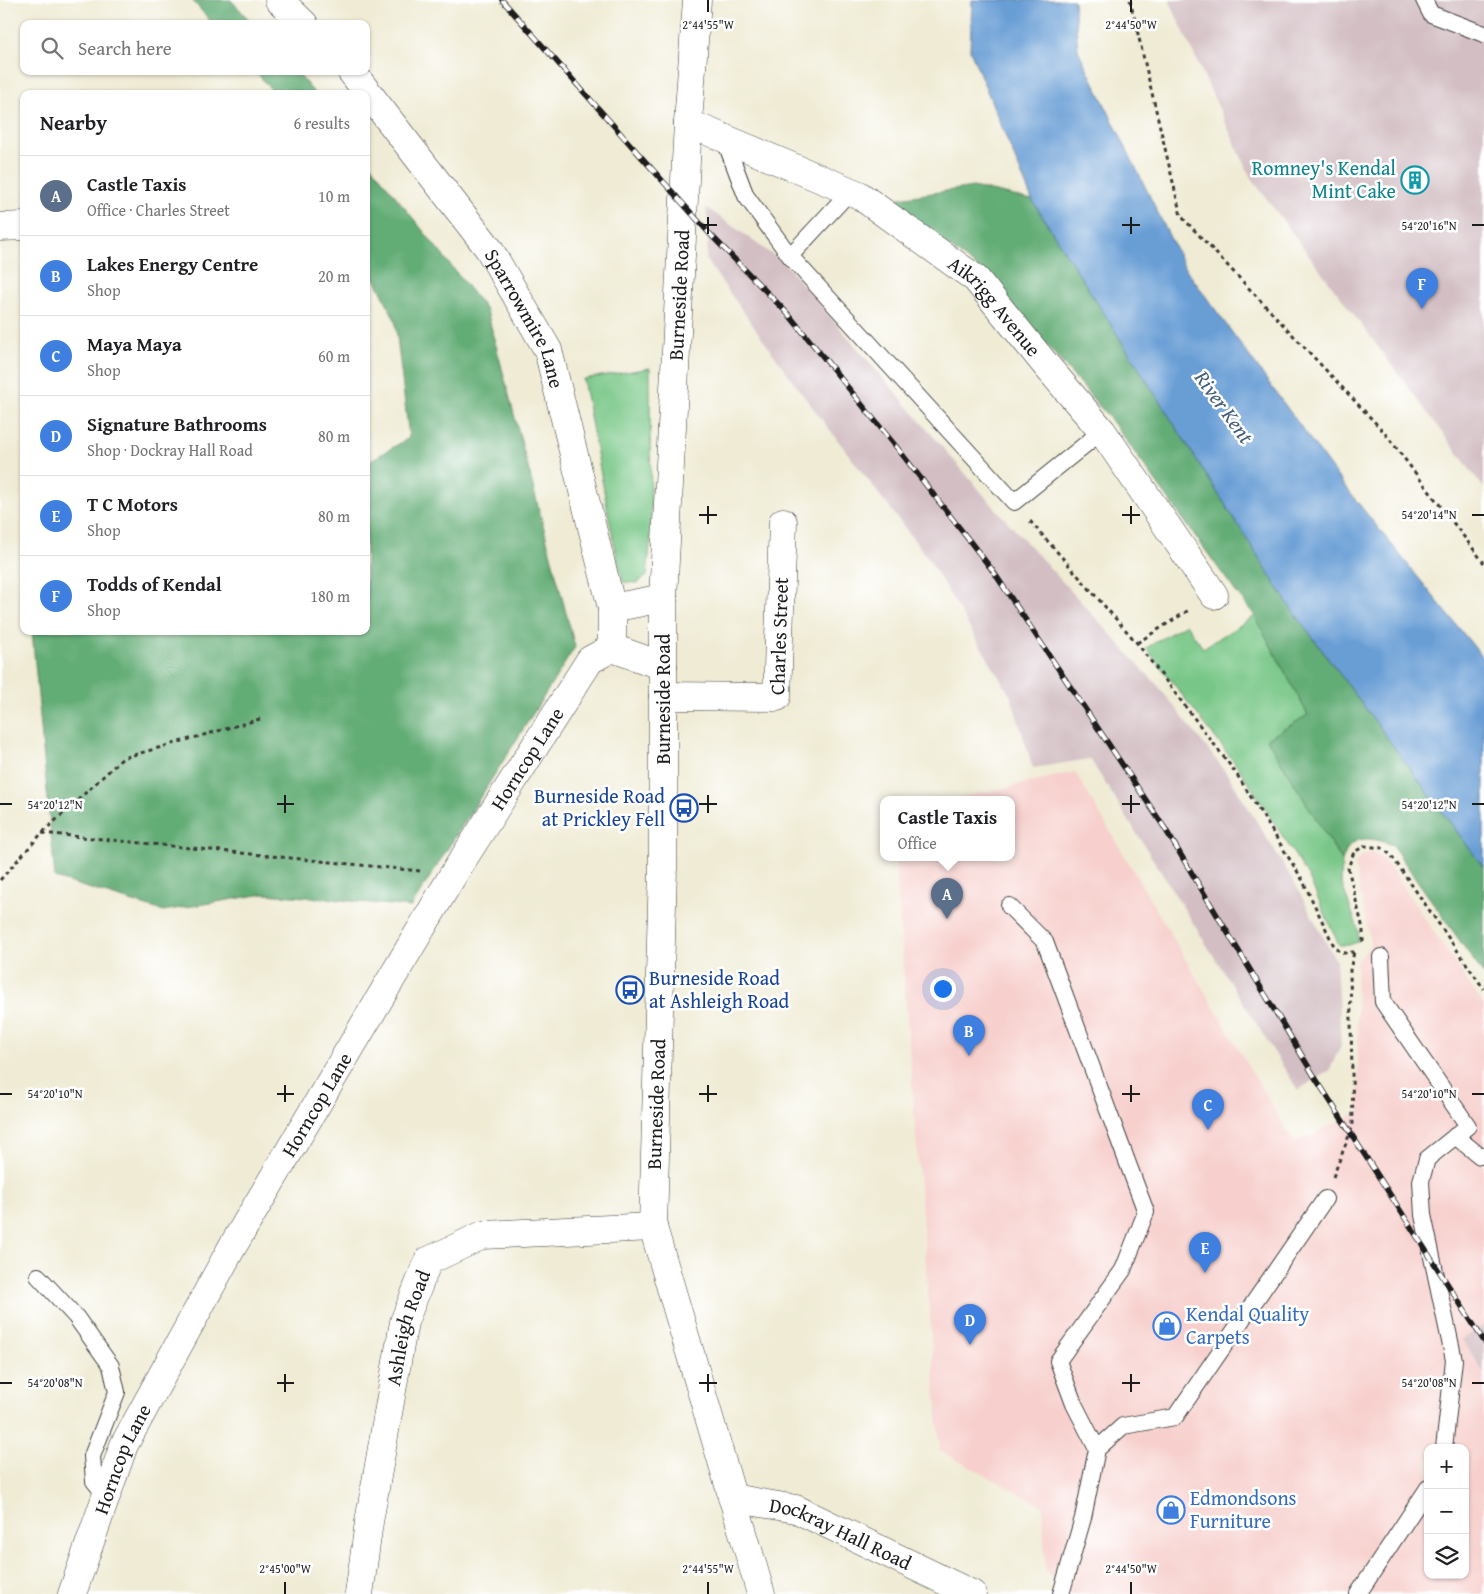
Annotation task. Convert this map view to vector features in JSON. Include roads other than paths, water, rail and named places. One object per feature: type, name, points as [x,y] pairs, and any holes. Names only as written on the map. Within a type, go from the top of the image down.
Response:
[{"type":"street","points":[[279,0],[300,20]]},
{"type":"street","name":"Burneside Road","points":[[697,0],[688,123],[662,598],[663,868],[652,1227],[761,1594]]},
{"type":"street","name":"Sparrowmire Lane","points":[[354,75],[366,90]]},
{"type":"street","name":"Sparrowmire Lane","points":[[370,96],[489,249],[548,350],[612,608],[612,648]]},
{"type":"street","name":"Aikrigg Avenue","points":[[688,123],[858,195],[976,280],[1102,431],[1214,595]]},
{"type":"street","points":[[0,227],[20,226]]},
{"type":"street","name":"Charles Street","points":[[663,696],[777,697],[783,522]]},
{"type":"street","points":[[612,608],[662,598]]},
{"type":"street","points":[[612,648],[663,666]]},
{"type":"street","name":"Horncop Lane","points":[[72,1594],[124,1445],[231,1249],[453,875],[590,660],[612,648]]},
{"type":"street","name":"Ashleigh Road","points":[[359,1594],[404,1322],[428,1261],[483,1235],[652,1227]]},
{"type":"street","name":"Dockray Hall Road","points":[[732,1498],[796,1509],[972,1594]]},
{"type":"lane","points":[[1424,0],[1431,14],[1484,34]]},
{"type":"lane","points":[[724,138],[746,196],[790,256],[1014,502],[1102,431]]},
{"type":"lane","points":[[790,256],[849,191]]},
{"type":"lane","points":[[1009,906],[1045,942],[1146,1212],[1123,1270],[1058,1361],[1074,1404],[1097,1449],[1084,1518],[1060,1594]]},
{"type":"lane","points":[[1381,957],[1383,1002],[1468,1126],[1427,1159],[1421,1180],[1424,1216],[1454,1360],[1444,1444]]},
{"type":"lane","points":[[1455,1136],[1480,1156],[1484,1156]]},
{"type":"lane","points":[[1097,1449],[1123,1426],[1175,1417],[1325,1199]]},
{"type":"lane","points":[[38,1276],[76,1317],[111,1366],[117,1392],[92,1456],[94,1481],[106,1496]]},
{"type":"lane","points":[[1358,1594],[1427,1489]]},
{"type":"water","name":"River Kent","points":[[972,0],[1074,0],[1078,50],[1185,268],[1342,483],[1484,659],[1484,868],[1290,607],[1032,200],[970,50]]},
{"type":"railway","points":[[502,0],[709,233],[789,315],[898,449],[993,571],[1164,827],[1316,1079],[1484,1341]]},
{"type":"place","name":"Romney's Kendal Mint Cake","points":[[1415,180]]},
{"type":"place","name":"Todds of Kendal","points":[[1422,309]]},
{"type":"place","name":"Burneside Road at Prickley Fell","points":[[684,808]]},
{"type":"place","name":"Castle Taxis","points":[[947,919]]},
{"type":"place","name":"Burneside Road at Ashleigh Road","points":[[630,990]]},
{"type":"place","name":"Lakes Energy Centre","points":[[969,1056]]},
{"type":"place","name":"Maya Maya","points":[[1208,1130]]},
{"type":"place","name":"T C Motors","points":[[1205,1273]]},
{"type":"place","name":"Kendal Quality Carpets","points":[[1167,1326]]},
{"type":"place","name":"Signature Bathrooms","points":[[970,1345]]},
{"type":"place","name":"Edmondsons Furniture","points":[[1171,1510]]}]
